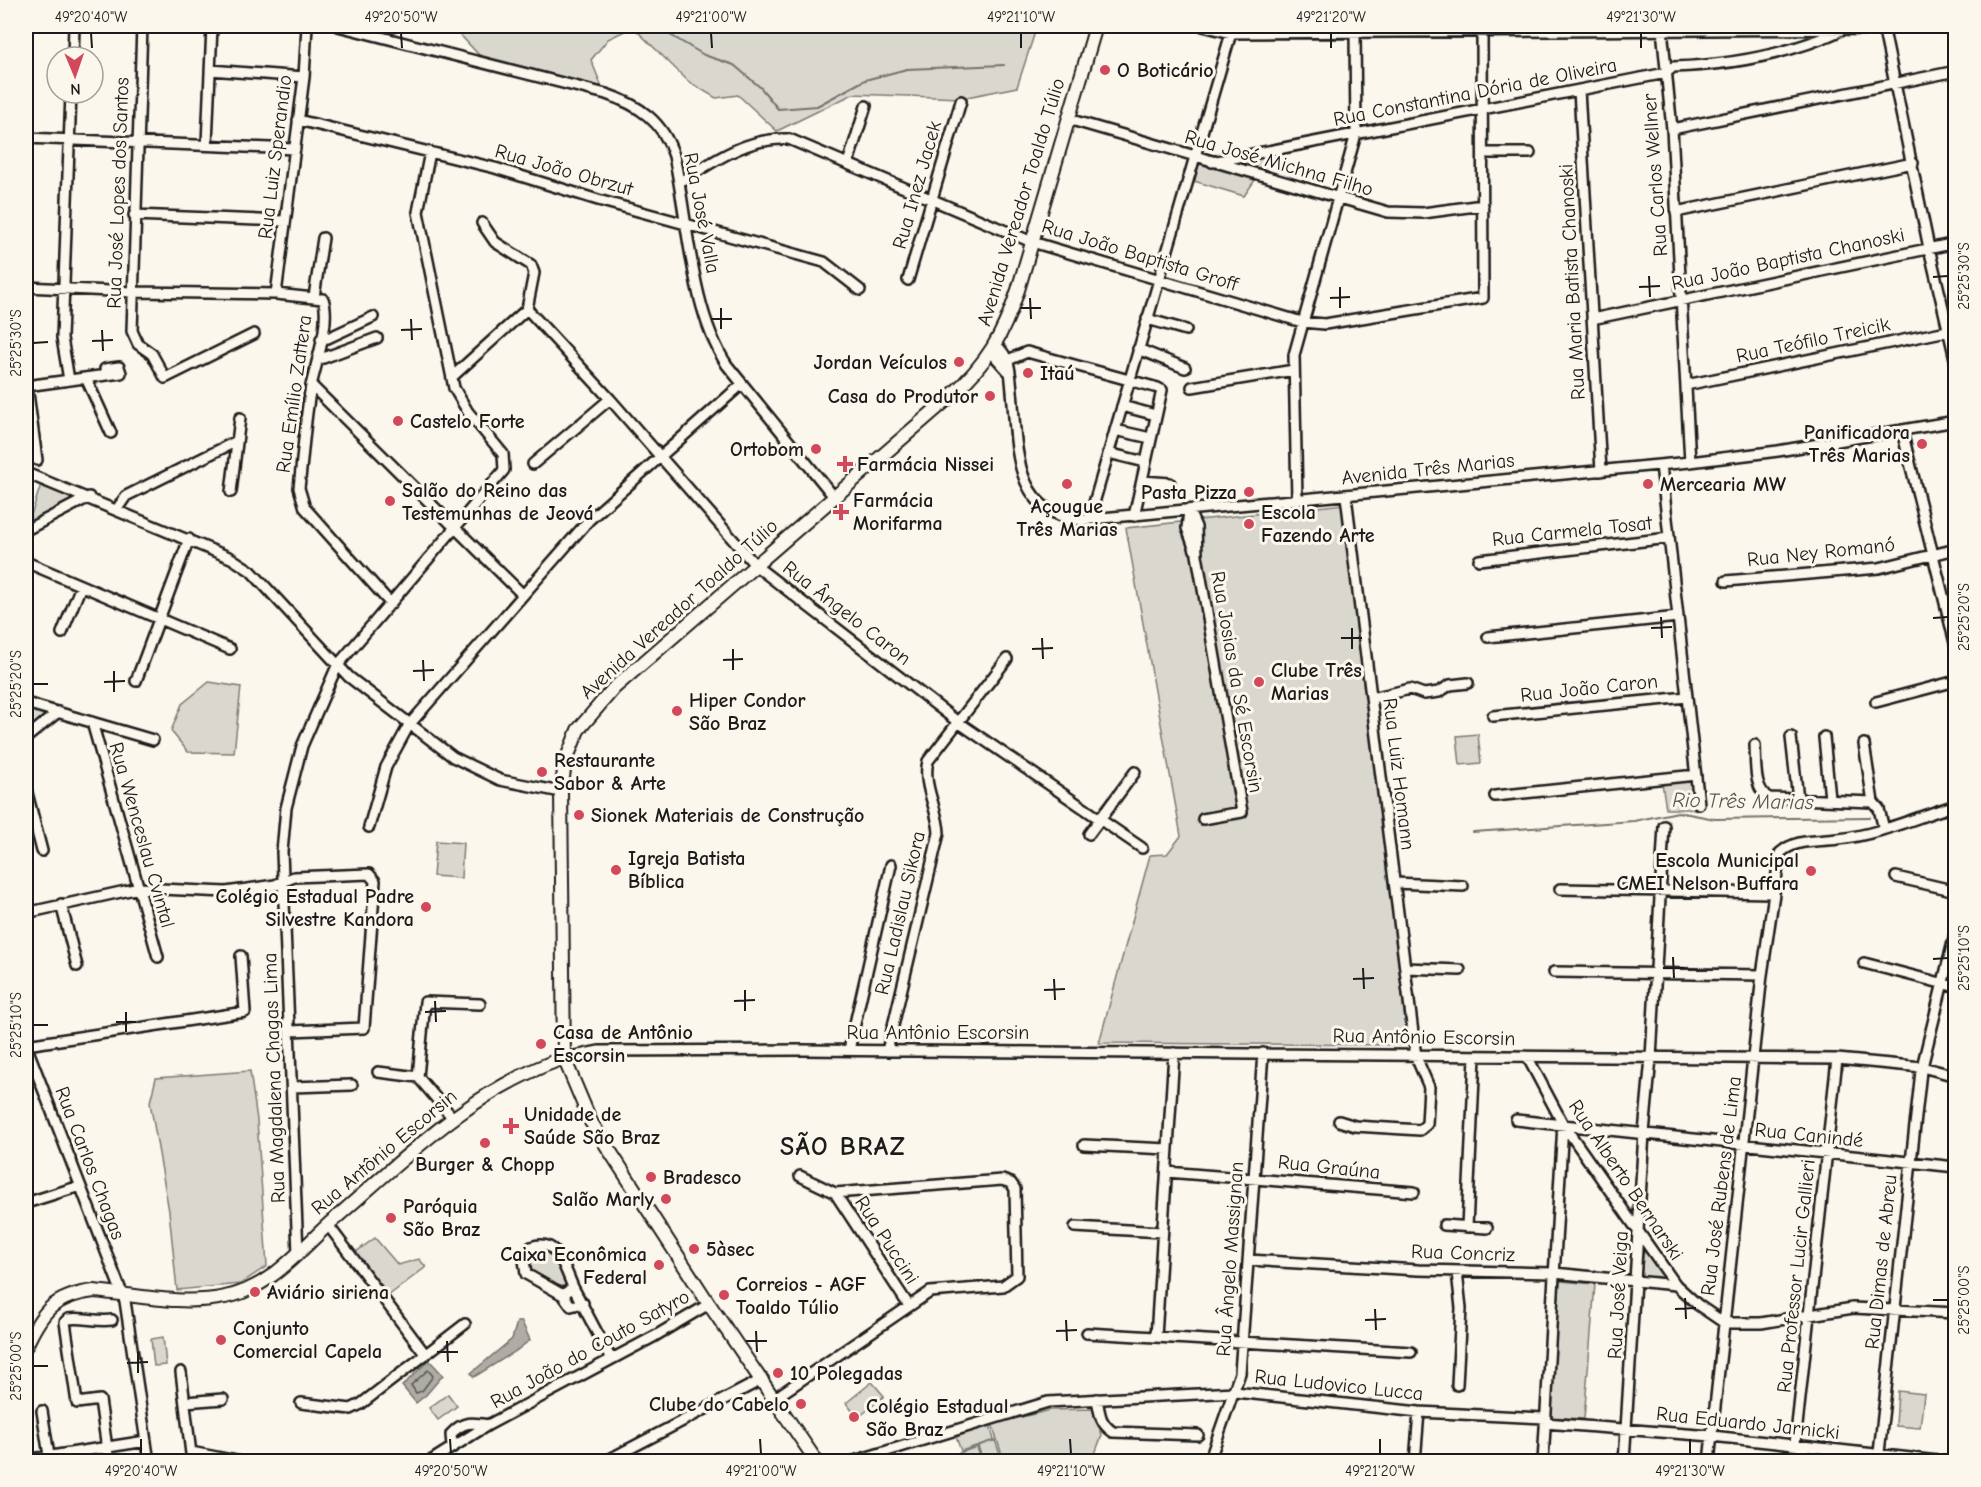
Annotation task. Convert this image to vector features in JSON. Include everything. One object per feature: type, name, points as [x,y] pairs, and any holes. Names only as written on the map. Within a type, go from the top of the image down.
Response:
[{"type":"main road","name":"Avenida Vereador Toaldo Túlio","points":[[817,1461],[763,1379],[709,1304],[591,1122],[564,1058],[561,792],[565,763],[578,730],[597,705],[964,384],[994,349],[1009,317],[1096,26]]},
{"type":"main road","name":"Rua Antônio Escorsin","points":[[26,1346],[29,1330],[51,1305],[68,1296],[94,1291],[176,1300],[225,1297],[267,1281],[452,1117],[501,1085],[535,1068],[564,1058]]},
{"type":"street","points":[[73,45],[74,26]]},
{"type":"street","name":"Rua José Lopes dos Santos","points":[[142,26],[136,141],[132,331],[138,344],[152,354],[165,378],[254,334]]},
{"type":"street","points":[[207,144],[212,26]]},
{"type":"street","name":"Rua Luiz Sperandio","points":[[276,294],[304,77],[307,26]]},
{"type":"street","name":"Rua José Valla","points":[[338,26],[626,102],[645,112],[661,128],[672,149],[680,182],[697,283],[708,329],[720,354],[835,498]]},
{"type":"street","points":[[1203,26],[1231,33],[1883,27],[1947,331],[1956,363]]},
{"type":"street","name":"Rua Constantina Dória de Oliveira","points":[[1212,162],[1666,73],[1673,67],[1723,63],[1798,47],[1846,28]]},
{"type":"street","name":"Rua Carlos Wellner","points":[[1662,29],[1672,129],[1690,462]]},
{"type":"street","points":[[1482,31],[1483,205]]},
{"type":"street","points":[[1298,500],[1293,370],[1295,348],[1356,134],[1355,32]]},
{"type":"street","points":[[1089,520],[1231,33]]},
{"type":"street","points":[[210,70],[304,77]]},
{"type":"street","points":[[1672,129],[1956,70]]},
{"type":"street","name":"Rua Maria Batista Chanoski","points":[[1579,90],[1601,471]]},
{"type":"street","name":"Rua Inez Jacek","points":[[908,280],[961,101]]},
{"type":"street","points":[[69,380],[62,338],[70,105]]},
{"type":"street","points":[[848,163],[866,106]]},
{"type":"street","name":"Rua José Michna Filho","points":[[1068,119],[1337,199],[1397,213],[1483,205]]},
{"type":"street","name":"Rua João Obrzut","points":[[298,120],[495,168],[819,260],[860,290]]},
{"type":"street","points":[[26,138],[295,149]]},
{"type":"street","name":"Rua João Baptista Groff","points":[[680,182],[729,152],[766,139],[789,139],[1032,242],[1302,322],[1325,324],[1483,298],[1483,205]]},
{"type":"street","points":[[430,152],[418,212],[452,376]]},
{"type":"street","points":[[1483,153],[1530,153]]},
{"type":"street","points":[[1676,212],[1913,163]]},
{"type":"street","points":[[134,215],[285,220]]},
{"type":"street","points":[[452,376],[527,309],[534,273],[531,266],[495,242],[482,223]]},
{"type":"street","name":"Rua Emílio Zattera","points":[[323,238],[318,298],[325,311],[318,360],[311,385],[299,488],[300,499],[305,508],[391,604]]},
{"type":"street","name":"Rua João Baptista Chanoski","points":[[1592,319],[1956,243]]},
{"type":"street","points":[[26,287],[132,292],[276,294],[318,298]]},
{"type":"street","name":"Rua Ângelo Caron","points":[[527,309],[610,399],[756,566],[958,722],[1142,848]]},
{"type":"street","points":[[321,339],[374,317]]},
{"type":"street","points":[[1147,319],[1186,330]]},
{"type":"street","name":"Rua Teófilo Treicik","points":[[1686,385],[1947,331]]},
{"type":"street","points":[[318,360],[376,338]]},
{"type":"street","points":[[994,349],[1008,360],[1027,352],[1160,389],[1134,516]]},
{"type":"street","points":[[994,349],[1010,375]]},
{"type":"street","points":[[1138,349],[1185,368]]},
{"type":"street","name":"Avenida Três Marias","points":[[1008,360],[1021,465],[1030,493],[1042,507],[1059,516],[1089,520],[1690,462],[1956,421]]},
{"type":"street","points":[[37,460],[26,386],[121,373],[119,367],[105,369]]},
{"type":"street","points":[[1192,387],[1293,370]]},
{"type":"street","name":"Rua Magdalena Chagas Lima","points":[[298,1253],[283,830],[302,746],[337,666],[504,470],[503,454],[468,412],[454,388],[452,376]]},
{"type":"street","points":[[86,378],[111,433]]},
{"type":"street","points":[[369,827],[386,767],[409,725],[589,520],[742,384]]},
{"type":"street","points":[[311,385],[522,594]]},
{"type":"street","points":[[532,464],[610,399]]},
{"type":"street","points":[[1122,406],[1152,414]]},
{"type":"street","points":[[231,492],[240,418]]},
{"type":"street","points":[[1115,430],[1146,436]]},
{"type":"street","points":[[1902,431],[1931,556],[1956,647]]},
{"type":"street","points":[[117,509],[126,496],[237,441]]},
{"type":"street","points":[[1108,453],[1141,461]]},
{"type":"street","points":[[1661,465],[1700,804]]},
{"type":"street","points":[[26,473],[89,497],[231,558],[251,571],[337,666],[409,725],[453,756],[483,773],[500,780],[561,792]]},
{"type":"street","points":[[1142,481],[1170,483]]},
{"type":"street","name":"Rua Luiz Homann","points":[[1339,1121],[1356,1126],[1424,1128],[1427,1124],[1428,1087],[1416,1057],[1346,496]]},
{"type":"street","points":[[26,530],[89,497]]},
{"type":"street","name":"Rua Josias da Sé Escorsin","points":[[1189,511],[1187,528],[1197,555],[1242,812],[1203,819]]},
{"type":"street","name":"Rua Carmela Tosat","points":[[1479,560],[1669,538]]},
{"type":"street","points":[[136,681],[189,539]]},
{"type":"street","name":"Rua Ney Romanó","points":[[1726,581],[1879,568],[1956,549]]},
{"type":"street","points":[[26,562],[230,649]]},
{"type":"street","points":[[62,633],[81,586]]},
{"type":"street","points":[[1488,637],[1678,617]]},
{"type":"street","name":"Rua Ladislau Sikora","points":[[886,1051],[939,833],[938,818],[925,773],[928,761],[1007,659]]},
{"type":"street","points":[[1876,702],[1956,681]]},
{"type":"street","points":[[1372,698],[1410,689],[1424,694],[1438,692],[1450,685],[1468,683]]},
{"type":"street","name":"Rua João Caron","points":[[1493,716],[1687,697]]},
{"type":"street","points":[[26,703],[153,740]]},
{"type":"street","points":[[26,738],[58,712]]},
{"type":"street","name":"Rua Wenceslau Cvintal","points":[[92,722],[158,957]]},
{"type":"street","points":[[1791,737],[1798,799]]},
{"type":"street","points":[[1824,737],[1830,800]]},
{"type":"street","points":[[1864,744],[1873,802],[1879,809],[1884,829],[1956,805]]},
{"type":"street","points":[[1755,745],[1759,788],[1768,798],[1873,802]]},
{"type":"street","points":[[1089,834],[1135,772]]},
{"type":"street","points":[[1495,796],[1696,775]]},
{"type":"street","points":[[26,789],[42,851]]},
{"type":"street","name":"Rua José Veiga","points":[[1624,1461],[1628,1429],[1664,825]]},
{"type":"street","name":"Rua José Rubens de Lima","points":[[1709,1461],[1762,975],[1772,893],[1780,853],[1789,845],[1800,842],[1839,839],[1884,829]]},
{"type":"street","points":[[849,1050],[891,865]]},
{"type":"street","points":[[26,913],[139,888],[226,892],[275,885],[294,877],[369,874],[375,881],[364,1028],[290,1031]]},
{"type":"street","points":[[1896,877],[1956,891]]},
{"type":"street","points":[[1395,883],[1463,886]]},
{"type":"street","points":[[1560,889],[1660,889],[1772,893]]},
{"type":"street","points":[[61,904],[77,966]]},
{"type":"street","name":"Rua Dimas de Abreu","points":[[1878,1458],[1922,1067],[1956,930]]},
{"type":"street","points":[[26,1045],[244,1012],[241,956]]},
{"type":"street","points":[[1864,963],[1956,987]]},
{"type":"street","points":[[1405,968],[1460,970]]},
{"type":"street","points":[[1554,972],[1762,975]]},
{"type":"street","points":[[418,1077],[425,1002],[480,1004]]},
{"type":"street","name":"Rua Carlos Chagas","points":[[26,1045],[123,1294],[149,1461]]},
{"type":"street","name":"Rua Antônio Escorsin","points":[[564,1058],[599,1051],[849,1050],[1263,1053],[1416,1057],[1838,1059],[1922,1067],[1956,1076]]},
{"type":"street","points":[[1156,1337],[1174,1053]]},
{"type":"street","name":"Rua Ângelo Massignan","points":[[1209,1461],[1240,1373],[1263,1053]]},
{"type":"street","points":[[1467,1227],[1474,1057]]},
{"type":"street","name":"Rua Alberto Bernarski","points":[[1528,1058],[1563,1124],[1676,1285],[1698,1305],[1724,1322]]},
{"type":"street","name":"Rua Professor Lucir Gallieri","points":[[1793,1461],[1838,1059]]},
{"type":"street","points":[[378,1072],[418,1077],[452,1117]]},
{"type":"street","points":[[292,1087],[352,1085]]},
{"type":"street","name":"Rua Canindé","points":[[1516,1120],[1956,1167]]},
{"type":"street","points":[[1543,1461],[1563,1124]]},
{"type":"street","points":[[1084,1145],[1168,1149]]},
{"type":"street","name":"Rua Graúna","points":[[1167,1172],[1254,1177],[1339,1188],[1414,1192]]},
{"type":"street","points":[[775,1398],[930,1292],[1003,1286],[1017,1276],[1015,1189],[1011,1183],[1002,1180],[835,1193],[800,1176]]},
{"type":"street","points":[[26,1203],[80,1186]]},
{"type":"street","name":"Rua Puccini","points":[[835,1193],[909,1306]]},
{"type":"street","points":[[328,1225],[425,1354]]},
{"type":"street","points":[[1444,1225],[1487,1228]]},
{"type":"street","points":[[1075,1227],[1162,1232]]},
{"type":"street","points":[[583,1303],[571,1306],[563,1295],[526,1274],[524,1260],[531,1247],[540,1244],[551,1245],[557,1252],[573,1287],[583,1303],[611,1359]]},
{"type":"street","name":"Rua Concriz","points":[[1248,1260],[1457,1272],[1554,1274],[1676,1285]]},
{"type":"street","points":[[1457,1272],[1461,1308],[1457,1385]]},
{"type":"street","points":[[563,1295],[573,1287]]},
{"type":"street","name":"Rua João do Couto Satyro","points":[[429,1461],[489,1425],[709,1304]]},
{"type":"street","points":[[1724,1322],[1761,1323],[1811,1312],[1853,1308],[1894,1308],[1956,1313]]},
{"type":"street","points":[[109,1461],[100,1400],[77,1403],[65,1322],[68,1319],[86,1317],[95,1322],[112,1320]]},
{"type":"street","points":[[302,1403],[351,1408],[361,1404],[465,1323]]},
{"type":"street","points":[[1087,1333],[1411,1352]]},
{"type":"street","points":[[181,1371],[192,1457],[242,1461]]},
{"type":"street","points":[[604,1461],[763,1379]]},
{"type":"street","name":"Rua Ludovico Lucca","points":[[851,1461],[1028,1406],[1048,1402],[1235,1392],[1419,1412],[1545,1420]]},
{"type":"street","points":[[185,1402],[223,1399]]},
{"type":"street","points":[[1097,1400],[1100,1420],[1113,1432],[1198,1435]]},
{"type":"street","points":[[42,1411],[49,1459]]},
{"type":"street","points":[[1415,1461],[1419,1412]]},
{"type":"street","name":"Rua Eduardo Jarnicki","points":[[1545,1420],[1712,1436],[1878,1458],[1947,1461]]},
{"type":"street","name":"Rua João do Couto Satyro","points":[[452,1448],[451,1434],[459,1425],[471,1422],[489,1425]]},
{"type":"street","points":[[26,1460],[49,1459],[146,1441]]},
{"type":"shaded area","points":[[452,26],[1037,26],[1017,87],[962,98],[853,94],[777,131],[738,95],[716,98],[689,82],[633,27],[608,39],[591,60],[602,87],[479,55]]},
{"type":"shaded area","points":[[1287,150],[1268,171],[1235,161]]},
{"type":"shaded area","points":[[1199,164],[1255,180],[1244,196],[1194,181]]},
{"type":"shaded area","points":[[42,481],[80,497],[28,525]]},
{"type":"shaded area","name":"Clube Três Marias","points":[[1344,504],[1408,1045],[1099,1043],[1150,855],[1167,854],[1181,836],[1126,528]]},
{"type":"shaded area","points":[[209,682],[241,687],[234,753],[188,752],[171,731],[182,704]]},
{"type":"shaded area","points":[[26,707],[49,715],[26,733]]},
{"type":"shaded area","points":[[1478,734],[1481,763],[1460,765],[1457,736]]},
{"type":"shaded area","points":[[1692,780],[1696,809],[1666,809],[1662,783]]},
{"type":"shaded area","points":[[436,841],[463,843],[461,878],[433,876]]},
{"type":"shaded area","points":[[250,1071],[257,1120],[267,1266],[240,1284],[177,1290],[169,1211],[150,1102],[156,1078]]},
{"type":"shaded area","points":[[375,1238],[398,1265],[419,1259],[426,1267],[388,1296],[356,1252]]},
{"type":"shaded area","points":[[1644,1245],[1667,1281],[1641,1278]]},
{"type":"shaded area","points":[[538,1248],[555,1251],[571,1286],[559,1286],[531,1276],[527,1261]]},
{"type":"shaded area","points":[[1560,1281],[1595,1284],[1584,1419],[1549,1417]]},
{"type":"shaded area","points":[[163,1337],[166,1365],[154,1366],[151,1339]]},
{"type":"shaded area","points":[[872,1382],[884,1396],[858,1418],[846,1403]]},
{"type":"shaded area","points":[[1898,1391],[1924,1394],[1920,1428],[1896,1426]]},
{"type":"shaded area","points":[[448,1394],[457,1406],[438,1420],[429,1408]]},
{"type":"shaded area","points":[[1093,1409],[1102,1435],[1093,1459],[1068,1455],[1067,1461],[1004,1461],[992,1424],[1051,1410]]},
{"type":"shaded area","points":[[990,1425],[994,1440],[961,1451],[956,1437]]},
{"type":"shaded area","points":[[995,1440],[1002,1461],[983,1461],[978,1446]]},
{"type":"shaded area","points":[[977,1447],[981,1461],[962,1461],[959,1453]]},
{"type":"water","points":[[517,1322],[522,1322],[530,1340],[474,1377],[471,1373],[512,1339]]},
{"type":"water","points":[[429,1360],[443,1375],[416,1403],[402,1386]]},
{"type":"waterway","points":[[655,26],[704,55],[734,65],[761,88],[778,109],[817,106],[865,80],[907,69],[1004,65]]},
{"type":"waterway","name":"Rio Três Marias","points":[[1473,832],[1634,821],[1678,812],[1715,819],[1870,817]]},
{"type":"waterway","name":"Rio Três Marias","points":[[1943,816],[1956,813]]},
{"type":"place","name":"O Boticário","points":[[1105,70]]},
{"type":"place","name":"Jordan Veículos","points":[[959,362]]},
{"type":"place","name":"Itaú","points":[[1028,373]]},
{"type":"place","name":"Casa do Produtor","points":[[990,396]]},
{"type":"place","name":"Castelo Forte","points":[[398,421]]},
{"type":"place","name":"Panificadora Três Marias","points":[[1922,444]]},
{"type":"place","name":"Ortobom","points":[[816,449]]},
{"type":"place","name":"Farmácia Nissei","points":[[845,464]]},
{"type":"place","name":"Açougue Três Marias","points":[[1067,484]]},
{"type":"place","name":"Mercearia MW","points":[[1648,484]]},
{"type":"place","name":"Pasta Pizza","points":[[1249,492]]},
{"type":"place","name":"Salão do Reino das Testemunhas de Jeová","points":[[390,501]]},
{"type":"place","name":"Farmácia Morifarma","points":[[841,512]]},
{"type":"place","name":"Escola Fazendo Arte","points":[[1249,524]]},
{"type":"place","name":"Clube Três Marias","points":[[1259,682]]},
{"type":"place","name":"Hiper Condor São Braz","points":[[677,711]]},
{"type":"place","name":"Restaurante Sabor & Arte","points":[[542,772]]},
{"type":"place","name":"Sionek Materiais de Construção","points":[[579,815]]},
{"type":"place","name":"Igreja Batista Bíblica","points":[[616,870]]},
{"type":"place","name":"Escola Municipal CMEI Nelson Buffara","points":[[1811,871]]},
{"type":"place","name":"Colégio Estadual Padre Silvestre Kandora","points":[[426,907]]},
{"type":"place","name":"Casa de Antônio Escorsin","points":[[541,1044]]},
{"type":"place","name":"Unidade de Saúde São Braz","points":[[511,1126]]},
{"type":"place","name":"Burger & Chopp","points":[[485,1143]]},
{"type":"place","name":"Bradesco","points":[[651,1177]]},
{"type":"place","name":"Salão Marly","points":[[666,1199]]},
{"type":"place","name":"Paróquia São Braz","points":[[391,1218]]},
{"type":"place","name":"5àsec","points":[[694,1249]]},
{"type":"place","name":"Caixa Econômica Federal","points":[[659,1265]]},
{"type":"place","name":"Aviário siriena","points":[[255,1292]]},
{"type":"place","name":"Correios - AGF Toaldo Túlio","points":[[724,1295]]},
{"type":"place","name":"Conjunto Comercial Capela","points":[[221,1340]]},
{"type":"place","name":"10 Polegadas","points":[[778,1373]]},
{"type":"place","name":"Clube do Cabelo","points":[[801,1404]]},
{"type":"place","name":"Colégio Estadual São Braz","points":[[854,1417]]},
{"type":"district","name":"SÃO BRAZ","points":[[843,1147]]}]
